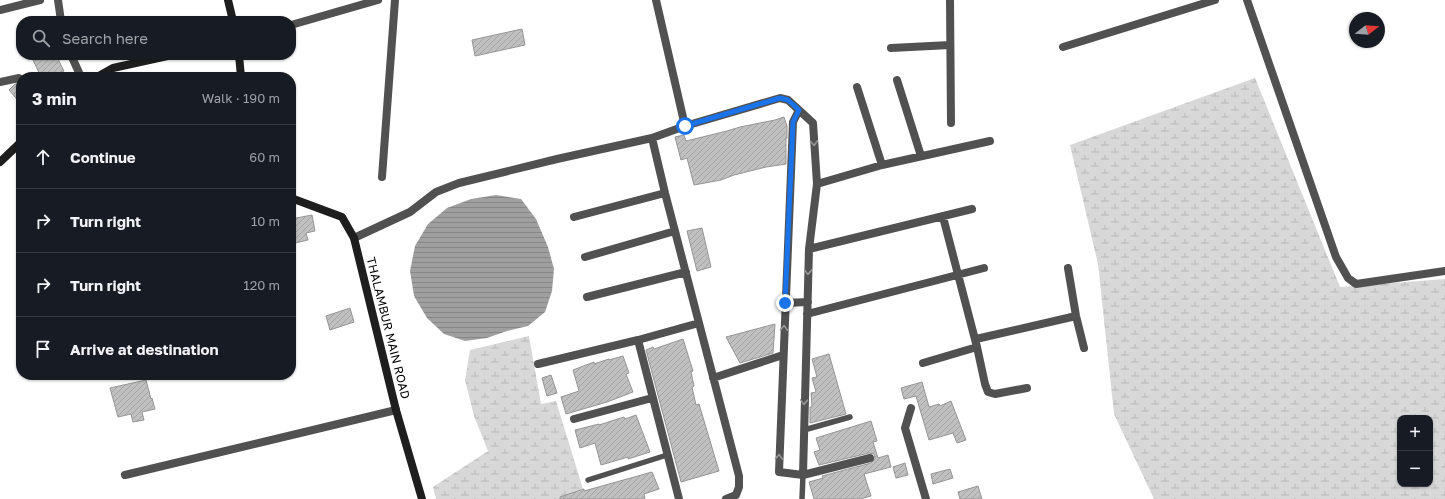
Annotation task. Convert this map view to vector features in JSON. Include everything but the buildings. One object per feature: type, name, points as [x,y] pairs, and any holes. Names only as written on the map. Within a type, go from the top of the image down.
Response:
[{"type":"street","points":[[0,10],[40,0]]},
{"type":"street","points":[[58,0],[60,16]]},
{"type":"street","points":[[228,0],[232,16]]},
{"type":"street","points":[[296,24],[378,0]]},
{"type":"street","points":[[382,177],[395,0]]},
{"type":"street","points":[[656,0],[685,126]]},
{"type":"street","points":[[950,0],[951,123]]},
{"type":"street","points":[[1063,47],[1215,0]]},
{"type":"street","points":[[1247,0],[1336,257],[1348,278],[1356,284],[1445,271]]},
{"type":"street","points":[[891,48],[950,45]]},
{"type":"street","points":[[73,60],[78,72]]},
{"type":"street","points":[[106,72],[113,68],[149,60]]},
{"type":"street","points":[[239,60],[241,72]]},
{"type":"street","points":[[0,82],[16,79]]},
{"type":"street","points":[[897,80],[921,156]]},
{"type":"street","points":[[857,87],[882,165]]},
{"type":"street","points":[[354,238],[410,212],[436,192],[460,183],[557,159],[652,138],[685,126],[780,98],[788,100],[813,123],[817,184],[809,249],[803,475]]},
{"type":"street","points":[[799,110],[793,122],[779,472],[803,475],[870,458]]},
{"type":"street","points":[[652,138],[664,193],[739,476],[739,487],[736,495],[726,499]]},
{"type":"street","points":[[817,184],[882,165],[990,141]]},
{"type":"street","points":[[0,162],[16,147]]},
{"type":"street","points":[[574,217],[664,193]]},
{"type":"street","name":"THALAMBUR MAIN ROAD","points":[[296,200],[342,217],[354,238],[396,410],[422,499]]},
{"type":"street","points":[[809,249],[972,209]]},
{"type":"street","points":[[942,216],[977,343],[988,392],[995,394],[1027,388]]},
{"type":"street","points":[[585,257],[675,231]]},
{"type":"street","points":[[807,314],[984,268]]},
{"type":"street","points":[[1068,268],[1076,316],[1084,348]]},
{"type":"street","points":[[587,297],[686,272]]},
{"type":"street","points":[[785,303],[808,302]]},
{"type":"street","points":[[923,362],[977,343],[1076,316]]},
{"type":"street","points":[[538,364],[638,340],[699,322]]},
{"type":"street","points":[[638,340],[679,499]]},
{"type":"street","points":[[713,378],[784,355]]},
{"type":"street","points":[[574,419],[652,398]]},
{"type":"street","points":[[911,408],[905,428],[926,499]]},
{"type":"street","points":[[125,475],[396,410]]},
{"type":"lane","points":[[804,430],[850,417]]},
{"type":"lane","points":[[588,480],[667,454]]},
{"type":"lane","points":[[802,499],[803,475]]},
{"type":"green space","points":[[1255,78],[1340,287],[1445,279],[1445,499],[1154,499],[1114,414],[1098,264],[1070,145]]},
{"type":"green space","points":[[529,336],[541,404],[556,401],[583,489],[566,499],[436,499],[433,487],[488,451],[474,416],[465,380],[470,350]]},
{"type":"shaded area","points":[[496,195],[521,199],[536,219],[548,247],[554,269],[552,291],[545,312],[528,326],[487,338],[465,341],[444,334],[427,318],[414,296],[410,271],[415,246],[428,224],[447,208],[471,199]]},
{"type":"route","points":[[685,126],[780,98],[788,100],[799,110],[793,122],[785,303]]}]
